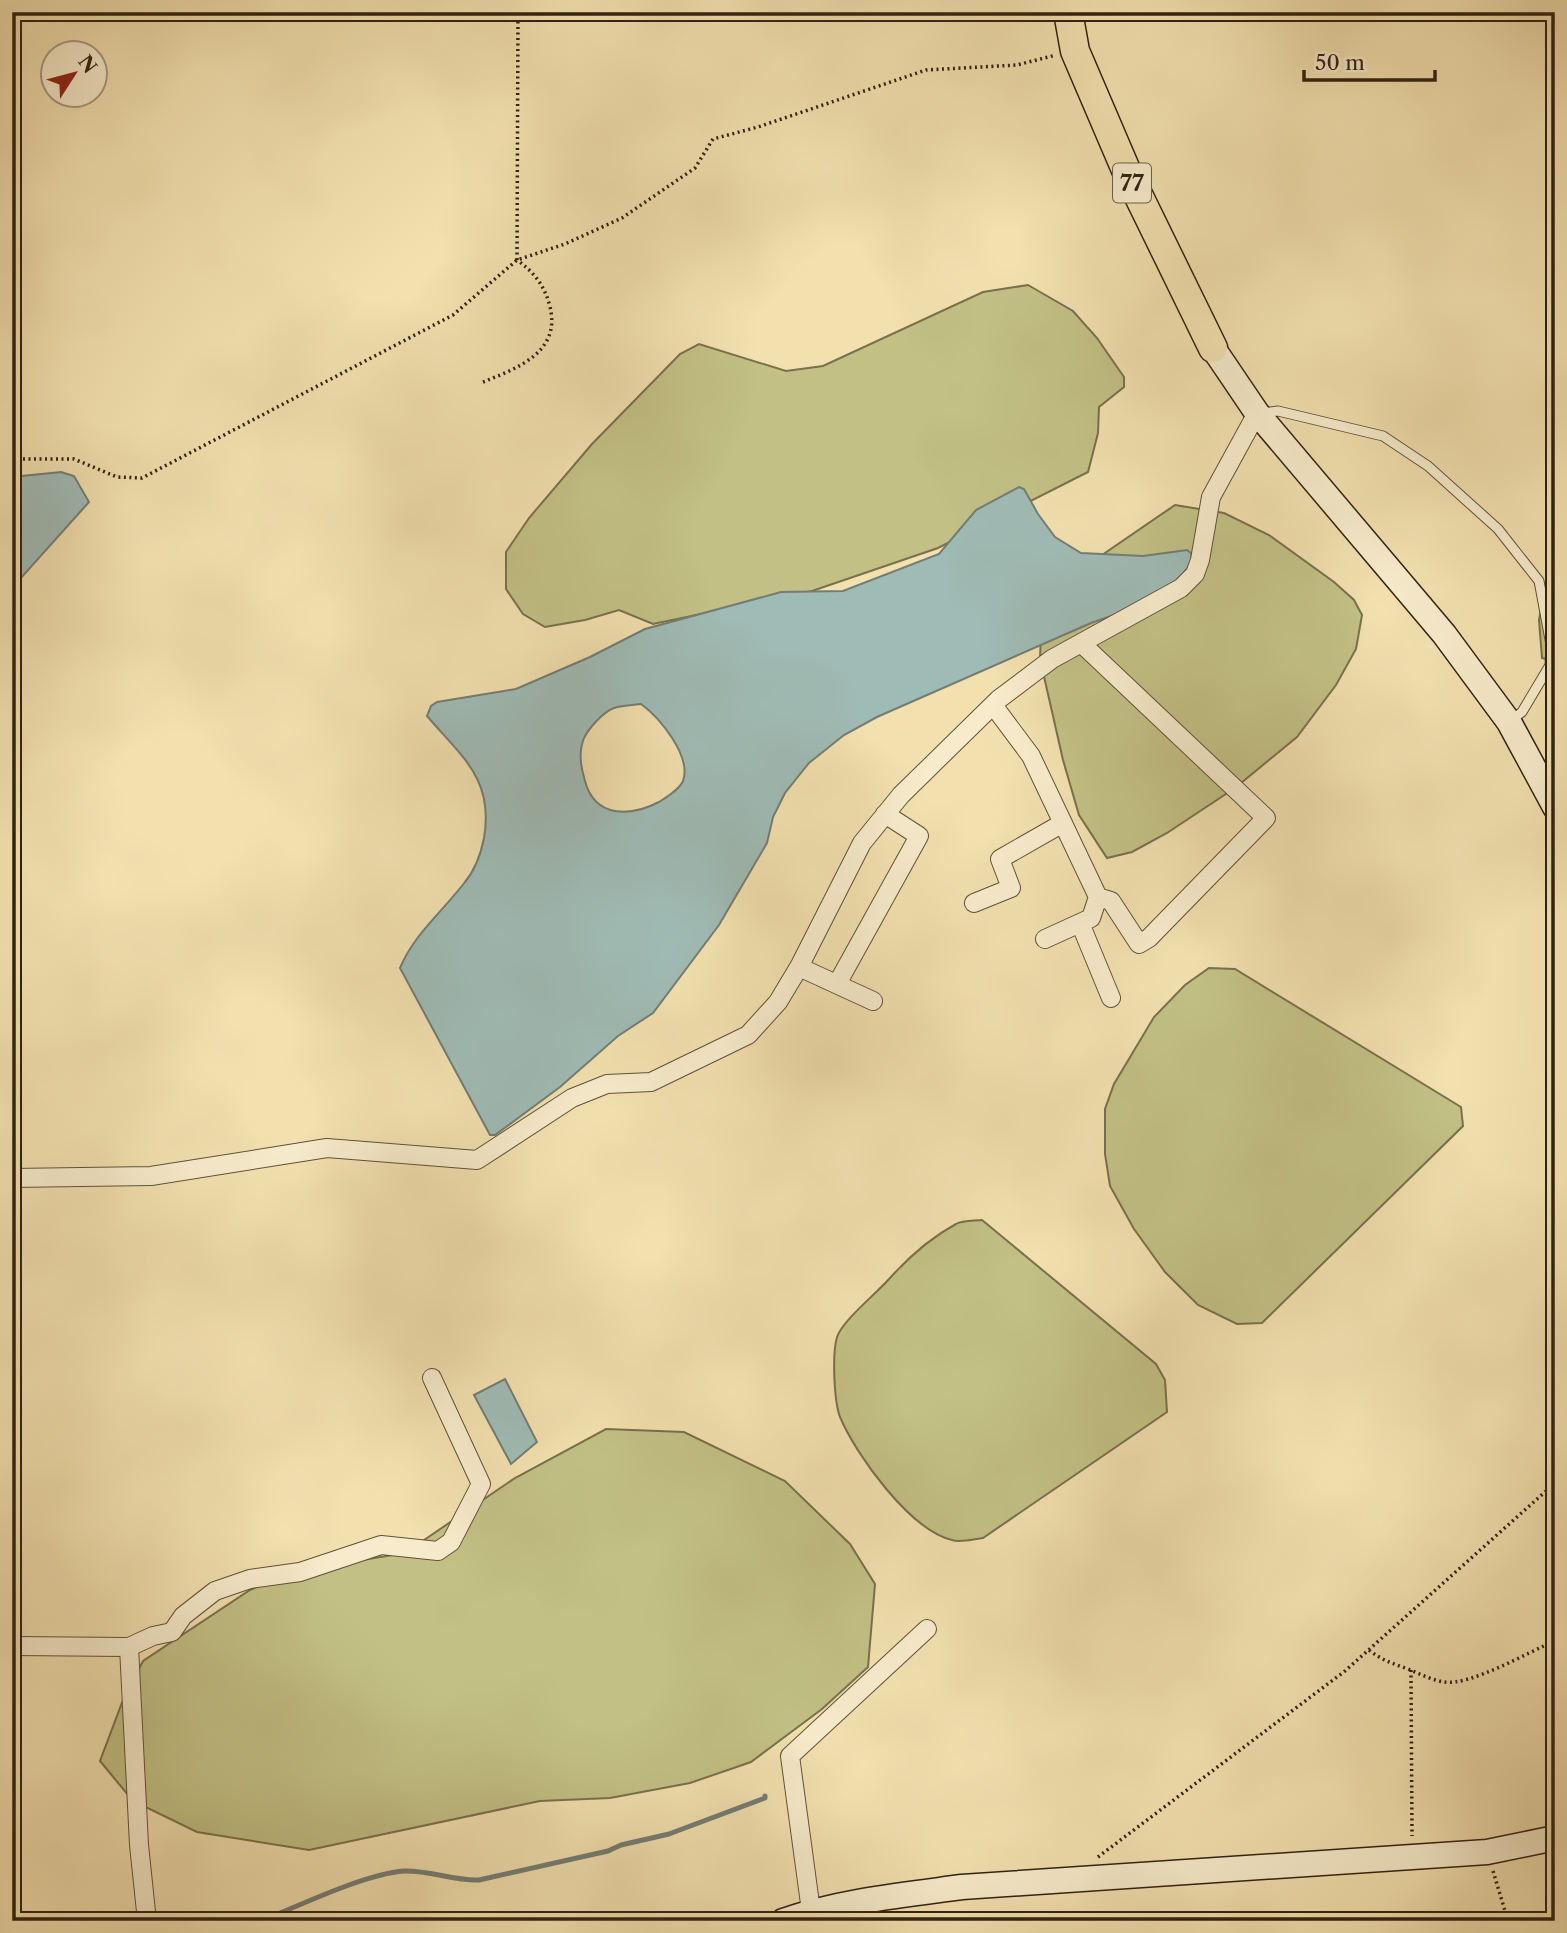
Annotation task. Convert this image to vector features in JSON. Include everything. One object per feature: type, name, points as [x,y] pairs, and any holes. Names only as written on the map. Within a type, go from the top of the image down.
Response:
[{"type":"main road","name":"77","points":[[1068,12],[1074,51],[1126,170],[1213,348]]},
{"type":"street","points":[[1213,348],[1257,413],[1444,635],[1509,722],[1555,807]]},
{"type":"street","points":[[12,1178],[151,1176],[327,1148],[477,1160],[572,1098],[607,1084],[651,1082],[748,1035],[778,1002],[800,967],[862,843],[901,795],[993,705],[1052,659],[1181,588],[1195,574],[1211,497],[1257,413]]},
{"type":"street","points":[[1081,643],[1266,818],[1149,938],[1139,944],[1111,901],[1098,897]]},
{"type":"street","points":[[993,705],[1031,756],[1098,897],[1091,918],[1045,939]]},
{"type":"street","points":[[838,984],[919,836],[885,814]]},
{"type":"street","points":[[974,903],[1011,888],[1000,859],[1063,824]]},
{"type":"street","points":[[1080,923],[1111,998]]},
{"type":"street","points":[[800,967],[873,1001]]},
{"type":"street","points":[[12,1646],[129,1647],[153,1636],[172,1632],[183,1616],[215,1591],[239,1583],[300,1572],[381,1545],[438,1551],[451,1542],[481,1484],[432,1378]]},
{"type":"street","points":[[811,1911],[790,1756],[926,1629]]},
{"type":"street","points":[[129,1647],[139,1845],[147,1921]]},
{"type":"street","points":[[783,1921],[811,1911],[881,1897],[962,1887],[1487,1852],[1555,1838]]},
{"type":"lane","points":[[1257,413],[1278,411],[1383,436],[1428,466],[1498,529],[1517,552],[1539,582],[1548,624],[1550,665],[1522,712],[1509,722]]},
{"type":"path","points":[[517,260],[518,12]]},
{"type":"path","points":[[12,459],[74,459],[117,477],[142,478],[453,315],[517,260],[565,244],[622,218],[695,168],[713,139],[771,123],[926,70],[1017,65],[1074,51]]},
{"type":"path","points":[[483,382],[508,372],[535,356],[549,341],[554,321],[547,292],[531,270],[517,260]]},
{"type":"path","points":[[1069,1880],[1346,1671],[1555,1483]]},
{"type":"path","points":[[1369,1650],[1380,1659],[1445,1682],[1459,1682],[1477,1677],[1555,1641]]},
{"type":"path","points":[[1411,1670],[1413,1857]]},
{"type":"path","points":[[1487,1852],[1508,1921]]},
{"type":"shaded area","points":[[1028,285],[1073,311],[1097,338],[1124,377],[1124,387],[1099,407],[1098,433],[1088,472],[938,548],[812,591],[653,624],[619,610],[585,620],[545,627],[523,614],[506,589],[506,552],[529,518],[592,444],[680,354],[699,344],[786,371],[823,366],[983,292]]},
{"type":"shaded area","points":[[1175,505],[1224,513],[1269,535],[1334,582],[1354,600],[1362,615],[1356,649],[1336,685],[1297,737],[1235,788],[1167,833],[1132,852],[1107,858],[1079,815],[1063,760],[1040,659],[1042,607],[1086,566]]},
{"type":"shaded area","points":[[1555,533],[1555,662],[1542,658],[1539,620]]},
{"type":"shaded area","points":[[1209,968],[1235,969],[1461,1107],[1463,1126],[1262,1323],[1237,1324],[1198,1305],[1165,1272],[1134,1229],[1110,1186],[1105,1154],[1105,1109],[1114,1084],[1154,1017],[1185,985]]},
{"type":"shaded area","points":[[982,1220],[1156,1364],[1165,1380],[1167,1412],[983,1538],[955,1541],[936,1533],[902,1507],[858,1451],[838,1410],[835,1354],[840,1330],[912,1256],[956,1224]]},
{"type":"shaded area","points":[[606,1429],[684,1432],[785,1481],[850,1544],[875,1584],[868,1667],[822,1709],[751,1762],[690,1783],[610,1798],[540,1801],[309,1850],[197,1832],[133,1801],[100,1761],[123,1700],[143,1661],[250,1590],[294,1571],[405,1553],[515,1478]]},
{"type":"water","points":[[61,472],[74,476],[89,502],[12,588],[12,477]]},
{"type":"water","points":[[1019,487],[1024,489],[1055,537],[1081,553],[1143,556],[1187,550],[1191,553],[1192,560],[1175,583],[1148,600],[877,717],[844,735],[809,763],[785,793],[773,817],[767,843],[719,925],[653,1013],[618,1036],[560,1087],[495,1135],[490,1135],[400,968],[421,933],[469,877],[484,838],[486,818],[480,784],[463,757],[427,716],[431,706],[437,702],[516,689],[590,657],[645,629],[781,592],[843,591],[939,554],[976,510]],"holes":[[[641,704],[665,727],[678,749],[685,771],[683,781],[672,793],[648,807],[625,812],[605,808],[590,793],[585,781],[581,765],[584,738],[597,721],[614,708]]]},
{"type":"water","points":[[505,1379],[537,1442],[511,1464],[474,1395]]},
{"type":"waterway","points":[[261,1921],[351,1884],[388,1873],[413,1871],[479,1880],[608,1851],[621,1845],[669,1834],[765,1796]]}]
